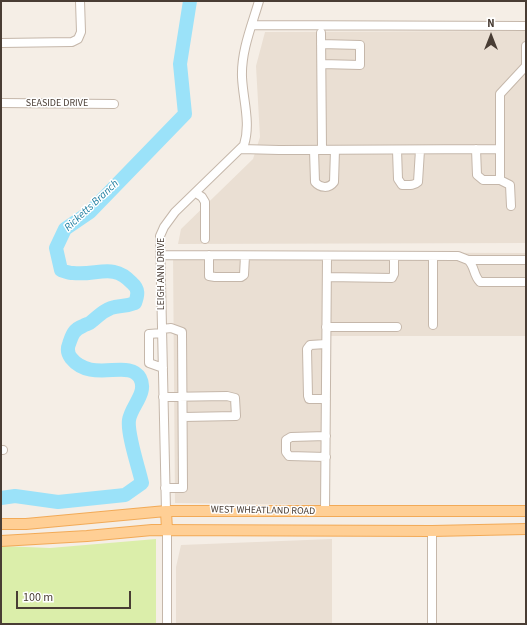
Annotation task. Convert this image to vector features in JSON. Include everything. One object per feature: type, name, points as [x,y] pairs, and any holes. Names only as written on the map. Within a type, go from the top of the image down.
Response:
[{"type":"main road","name":"WEST WHEATLAND ROAD","points":[[1,524],[26,524],[166,511],[526,511]]},
{"type":"main road","points":[[166,511],[167,530]]},
{"type":"main road","points":[[325,512],[325,530]]},
{"type":"main road","name":"WEST WHEATLAND ROAD","points":[[1,541],[167,530],[432,531],[526,529]]},
{"type":"street","points":[[1,43],[65,43],[76,41],[81,32],[80,1]]},
{"type":"street","name":"LEIGH ANN DRIVE","points":[[166,511],[160,236],[164,227],[175,212],[244,145],[247,135],[247,122],[242,77],[242,60],[259,1]]},
{"type":"street","points":[[252,25],[526,26]]},
{"type":"street","points":[[321,33],[322,64],[315,182],[318,186],[329,187],[334,182],[335,150]]},
{"type":"street","points":[[321,44],[360,44],[360,65],[322,64]]},
{"type":"street","points":[[500,180],[500,94],[526,66],[526,46]]},
{"type":"street","name":"SEASIDE DRIVE","points":[[1,103],[114,104]]},
{"type":"street","points":[[241,149],[500,149]]},
{"type":"street","points":[[476,149],[476,176],[483,180],[500,180],[510,185],[511,206]]},
{"type":"street","points":[[397,150],[398,179],[402,185],[410,185],[418,182],[420,150]]},
{"type":"street","points":[[196,193],[202,197],[205,202],[205,239]]},
{"type":"street","points":[[160,255],[458,256],[472,263],[476,278],[480,282],[526,282]]},
{"type":"street","points":[[209,256],[209,276],[215,277],[241,277],[244,275],[245,256]]},
{"type":"street","points":[[325,512],[327,256]]},
{"type":"street","points":[[327,277],[392,278],[394,274],[394,256]]},
{"type":"street","points":[[433,256],[434,325]]},
{"type":"street","points":[[468,260],[526,260]]},
{"type":"street","points":[[326,327],[396,327]]},
{"type":"street","points":[[163,368],[149,363],[149,334],[171,328],[182,332],[183,488],[165,488]]},
{"type":"street","points":[[326,344],[310,346],[307,349],[309,399],[326,400]]},
{"type":"street","points":[[163,397],[227,396],[236,398],[236,416],[183,418]]},
{"type":"street","points":[[326,436],[291,437],[286,440],[286,452],[289,456],[326,457]]},
{"type":"street","points":[[166,624],[167,530]]},
{"type":"street","points":[[432,531],[432,624]]},
{"type":"shaded area","points":[[526,31],[526,243],[178,244],[181,229],[253,159],[260,137],[256,66],[265,32]]},
{"type":"shaded area","points":[[173,252],[526,253],[526,336],[327,336],[327,505],[175,503]]},
{"type":"shaded area","points":[[332,539],[332,624],[176,624],[176,567],[181,545]]},
{"type":"green space","points":[[156,539],[156,624],[1,624],[1,546],[50,548]]},
{"type":"waterway","name":"Ricketts Branch","points":[[1,498],[15,496],[58,502],[125,495],[142,483],[131,442],[129,426],[130,415],[141,394],[142,384],[140,378],[135,372],[128,370],[99,370],[80,366],[71,358],[68,350],[72,335],[77,329],[90,323],[102,313],[114,307],[135,303],[137,290],[125,277],[111,271],[73,273],[61,270],[56,248],[65,229],[90,212],[185,114],[180,64],[190,1]]}]
